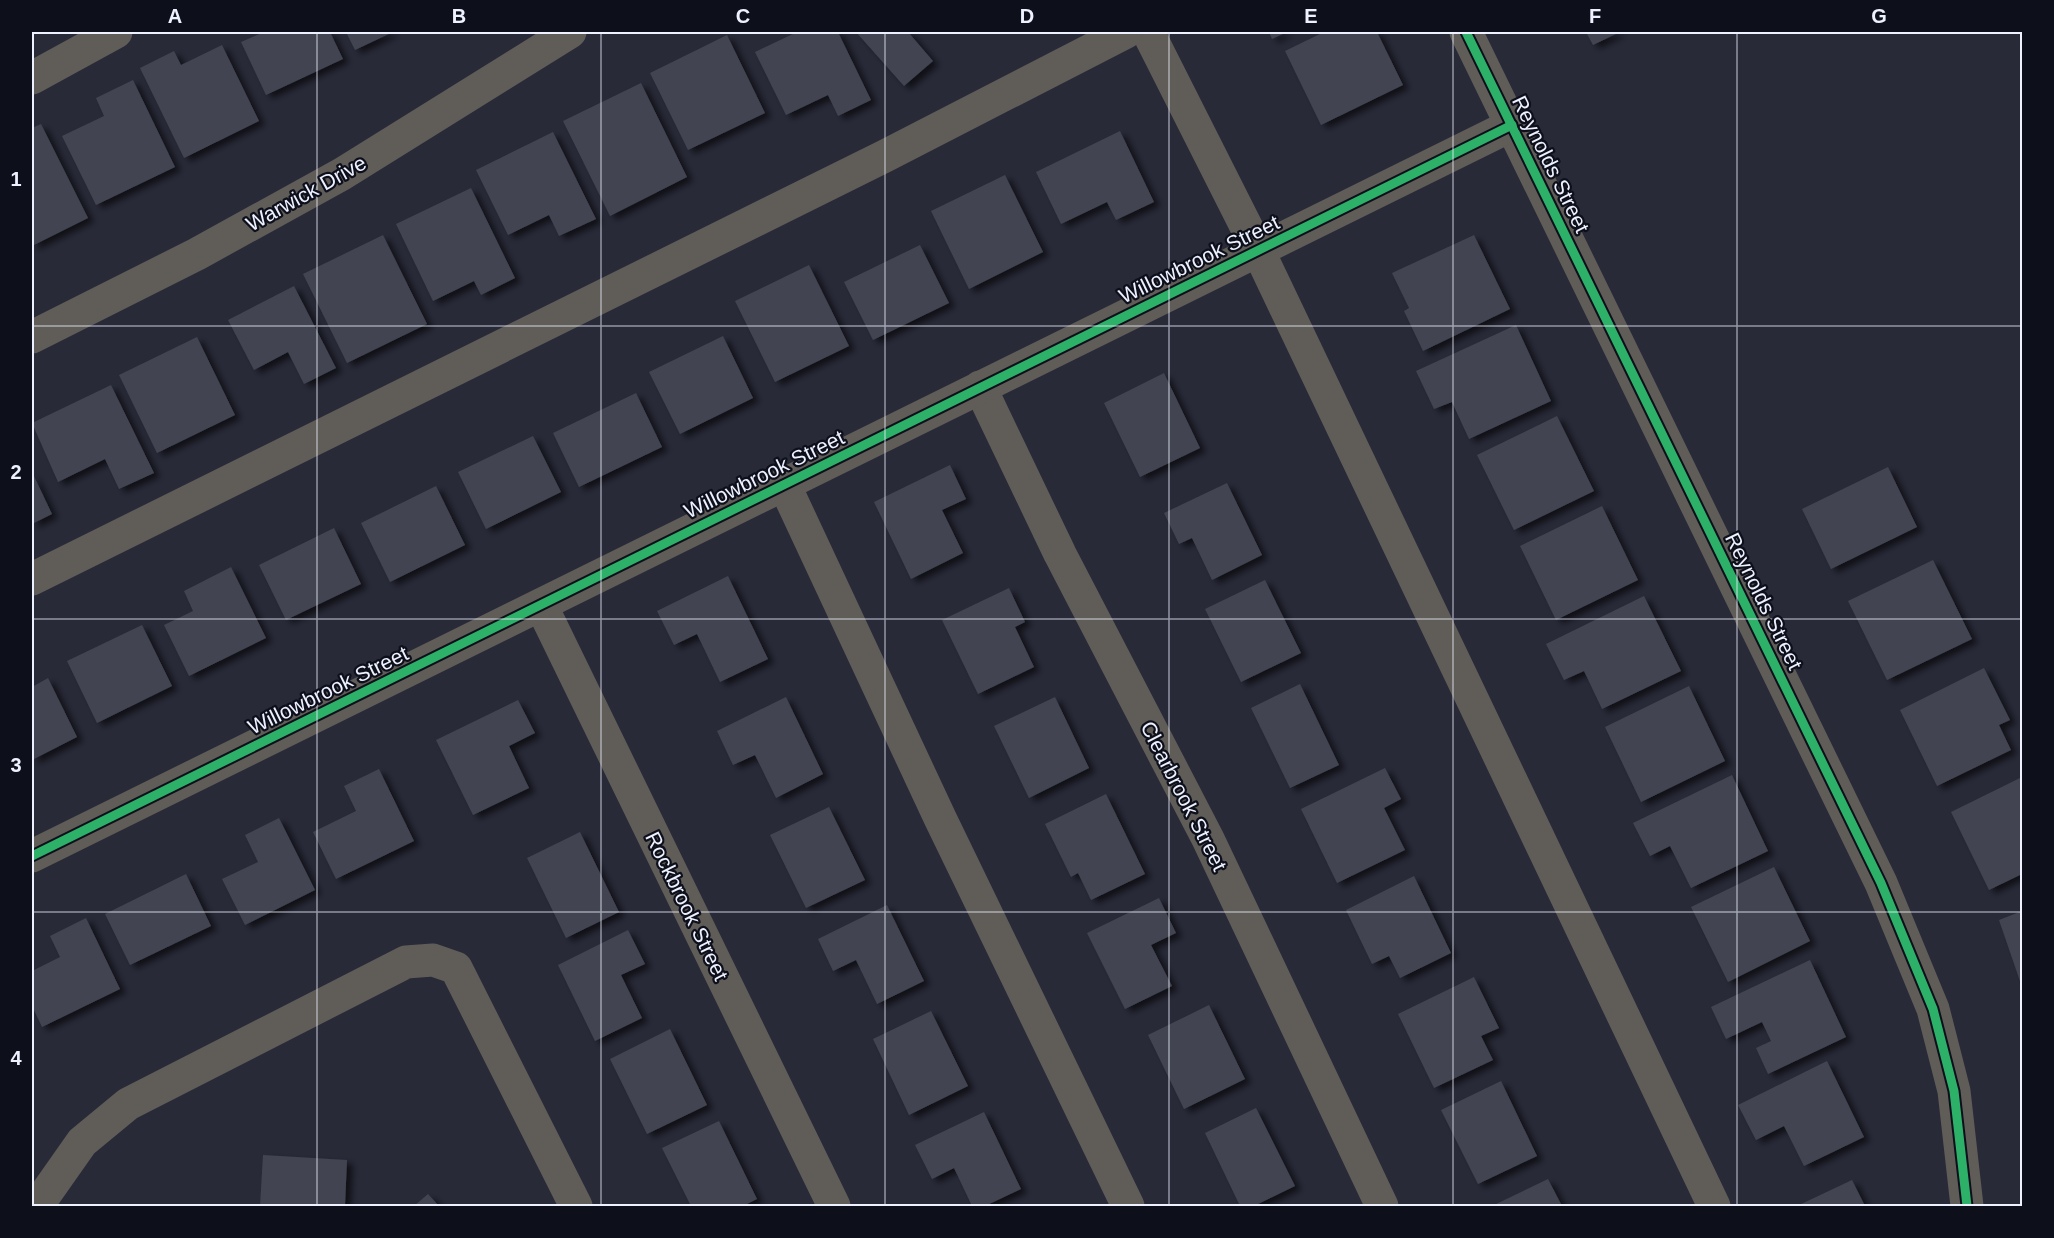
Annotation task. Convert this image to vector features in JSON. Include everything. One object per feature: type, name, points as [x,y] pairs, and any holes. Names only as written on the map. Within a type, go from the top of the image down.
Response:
[{"type":"street","points":[[32,78],[116,32]]},
{"type":"street","name":"Warwick Drive","points":[[32,337],[197,254],[342,174],[570,32]]},
{"type":"street","points":[[32,579],[885,156],[1126,32]]},
{"type":"street","points":[[1148,32],[1258,250],[1714,1206]]},
{"type":"street","name":"Reynolds Street","points":[[1466,32],[1881,883],[1933,1009],[1954,1091],[1967,1206]]},
{"type":"street","name":"Willowbrook Street","points":[[32,856],[1512,125]]},
{"type":"street","name":"Clearbrook Street","points":[[980,387],[1060,554],[1208,839],[1382,1206]]},
{"type":"street","points":[[784,484],[940,818],[1128,1206]]},
{"type":"street","name":"Rockbrook Street","points":[[541,605],[834,1206]]},
{"type":"street","points":[[37,1206],[82,1142],[128,1104],[406,962],[433,960],[456,968],[576,1206]]},
{"type":"building","points":[[264,32],[330,32],[343,59],[266,95],[241,42]]},
{"type":"building","points":[[346,32],[393,32],[355,50]]},
{"type":"building","points":[[797,32],[838,32],[871,100],[838,116],[828,95],[786,115],[755,52]]},
{"type":"building","points":[[856,32],[910,32],[933,61],[904,86]]},
{"type":"building","points":[[1269,32],[1287,32],[1272,39]]},
{"type":"building","points":[[1324,32],[1377,32],[1403,85],[1321,125],[1285,51]]},
{"type":"building","points":[[1586,32],[1620,32],[1593,45]]},
{"type":"building","points":[[727,35],[765,113],[688,150],[650,73]]},
{"type":"building","points":[[222,45],[259,121],[184,158],[140,68],[174,51],[181,65]]},
{"type":"building","points":[[133,80],[175,167],[96,205],[62,136],[104,116],[96,98]]},
{"type":"building","points":[[641,83],[687,177],[610,216],[563,121]]},
{"type":"building","points":[[41,124],[88,218],[32,246],[32,128]]},
{"type":"building","points":[[1120,131],[1154,202],[1116,220],[1107,202],[1061,224],[1036,172]]},
{"type":"building","points":[[553,132],[596,219],[559,236],[549,215],[508,235],[476,170]]},
{"type":"building","points":[[1005,175],[1043,252],[969,289],[931,211]]},
{"type":"building","points":[[471,188],[515,278],[481,295],[474,281],[433,301],[396,224]]},
{"type":"building","points":[[383,235],[427,324],[347,363],[303,274]]},
{"type":"building","points":[[1474,235],[1510,309],[1423,351],[1404,311],[1409,308],[1392,273]]},
{"type":"building","points":[[920,245],[949,303],[873,340],[844,282]]},
{"type":"building","points":[[809,265],[849,346],[775,382],[735,301]]},
{"type":"building","points":[[294,286],[336,368],[304,384],[288,352],[254,370],[228,320]]},
{"type":"building","points":[[1516,325],[1551,401],[1469,439],[1452,402],[1434,409],[1416,371]]},
{"type":"building","points":[[723,336],[753,398],[680,434],[649,372]]},
{"type":"building","points":[[197,337],[235,415],[157,453],[119,375]]},
{"type":"building","points":[[1164,373],[1200,448],[1140,477],[1104,403]]},
{"type":"building","points":[[111,385],[154,473],[119,489],[105,459],[58,482],[32,423]]},
{"type":"building","points":[[636,393],[662,447],[579,487],[553,433]]},
{"type":"building","points":[[1557,416],[1594,491],[1514,530],[1477,455]]},
{"type":"building","points":[[533,436],[561,492],[486,529],[458,472]]},
{"type":"building","points":[[950,465],[966,499],[942,510],[963,553],[911,579],[874,502]]},
{"type":"building","points":[[1888,467],[1917,527],[1831,569],[1802,509]]},
{"type":"building","points":[[32,472],[52,514],[32,524]]},
{"type":"building","points":[[1227,483],[1262,555],[1212,580],[1192,538],[1179,544],[1164,513]]},
{"type":"building","points":[[436,486],[465,545],[390,582],[361,523]]},
{"type":"building","points":[[1602,506],[1638,580],[1556,620],[1520,546]]},
{"type":"building","points":[[334,528],[361,584],[286,620],[259,565]]},
{"type":"building","points":[[1933,560],[1972,639],[1887,680],[1848,601]]},
{"type":"building","points":[[231,567],[266,638],[189,676],[164,625],[193,611],[184,591]]},
{"type":"building","points":[[728,576],[768,659],[720,682],[697,634],[674,645],[657,611]]},
{"type":"building","points":[[1265,580],[1301,653],[1241,682],[1205,609]]},
{"type":"building","points":[[1009,588],[1025,622],[1015,627],[1034,667],[978,694],[942,620]]},
{"type":"building","points":[[1644,596],[1681,671],[1602,709],[1584,671],[1564,680],[1546,644]]},
{"type":"building","points":[[142,625],[172,686],[97,723],[67,661]]},
{"type":"building","points":[[1984,668],[2010,720],[1999,725],[2011,750],[1937,786],[1900,710]]},
{"type":"building","points":[[48,678],[77,737],[32,760],[32,687]]},
{"type":"building","points":[[1300,684],[1339,765],[1290,788],[1251,708]]},
{"type":"building","points":[[1689,686],[1725,761],[1641,802],[1605,727]]},
{"type":"building","points":[[786,697],[823,774],[776,798],[755,755],[733,765],[717,731]]},
{"type":"building","points":[[1055,697],[1089,768],[1029,798],[994,726]]},
{"type":"building","points":[[518,700],[535,733],[509,746],[529,788],[473,815],[436,740]]},
{"type":"building","points":[[1385,768],[1401,799],[1384,808],[1405,850],[1337,883],[1301,809]]},
{"type":"building","points":[[379,769],[414,841],[336,879],[313,832],[356,811],[344,786]]},
{"type":"building","points":[[1732,775],[1768,851],[1691,888],[1670,846],[1650,856],[1633,823]]},
{"type":"building","points":[[2022,777],[2022,874],[1989,890],[1951,812]]},
{"type":"building","points":[[1106,794],[1145,874],[1091,900],[1078,873],[1071,877],[1045,824]]},
{"type":"building","points":[[829,807],[865,880],[806,908],[770,835]]},
{"type":"building","points":[[279,818],[315,890],[245,925],[222,879],[258,862],[245,835]]},
{"type":"building","points":[[580,832],[619,912],[566,938],[527,858]]},
{"type":"building","points":[[1774,867],[1810,941],[1728,982],[1691,907]]},
{"type":"building","points":[[186,874],[211,926],[130,965],[105,914]]},
{"type":"building","points":[[1414,876],[1451,953],[1400,978],[1389,956],[1372,964],[1346,910]]},
{"type":"building","points":[[1159,898],[1176,933],[1151,945],[1172,986],[1125,1009],[1087,933]]},
{"type":"building","points":[[887,905],[924,981],[877,1004],[856,960],[833,971],[818,939]]},
{"type":"building","points":[[2022,911],[2022,987],[1999,920]]},
{"type":"building","points":[[86,918],[120,989],[42,1027],[32,1006],[32,971],[60,957],[50,936]]},
{"type":"building","points":[[628,930],[645,964],[621,975],[642,1018],[595,1041],[558,965]]},
{"type":"building","points":[[1810,960],[1846,1037],[1768,1074],[1756,1048],[1771,1041],[1762,1022],[1726,1039],[1711,1007]]},
{"type":"building","points":[[1474,977],[1499,1028],[1481,1036],[1493,1060],[1434,1088],[1398,1014]]},
{"type":"building","points":[[1209,1005],[1245,1079],[1184,1109],[1148,1035]]},
{"type":"building","points":[[931,1011],[968,1086],[909,1115],[873,1039]]},
{"type":"building","points":[[670,1029],[707,1105],[647,1134],[610,1059]]},
{"type":"building","points":[[1827,1061],[1864,1137],[1804,1166],[1784,1126],[1756,1140],[1738,1105]]},
{"type":"building","points":[[1501,1081],[1537,1156],[1478,1184],[1441,1110]]},
{"type":"building","points":[[1256,1108],[1295,1186],[1254,1206],[1240,1206],[1205,1133]]},
{"type":"building","points":[[984,1112],[1021,1189],[985,1206],[972,1206],[954,1168],[932,1179],[915,1145]]},
{"type":"building","points":[[719,1121],[757,1199],[743,1206],[691,1206],[662,1148]]},
{"type":"building","points":[[263,1155],[347,1160],[345,1206],[260,1206]]},
{"type":"building","points":[[1548,1179],[1562,1206],[1492,1206]]},
{"type":"building","points":[[1852,1180],[1865,1206],[1797,1206]]},
{"type":"building","points":[[428,1194],[439,1206],[414,1206]]},
{"type":"cycle path","points":[[1466,32],[1881,883],[1933,1009],[1954,1091],[1967,1206]]},
{"type":"cycle path","points":[[32,856],[1512,125]]}]
